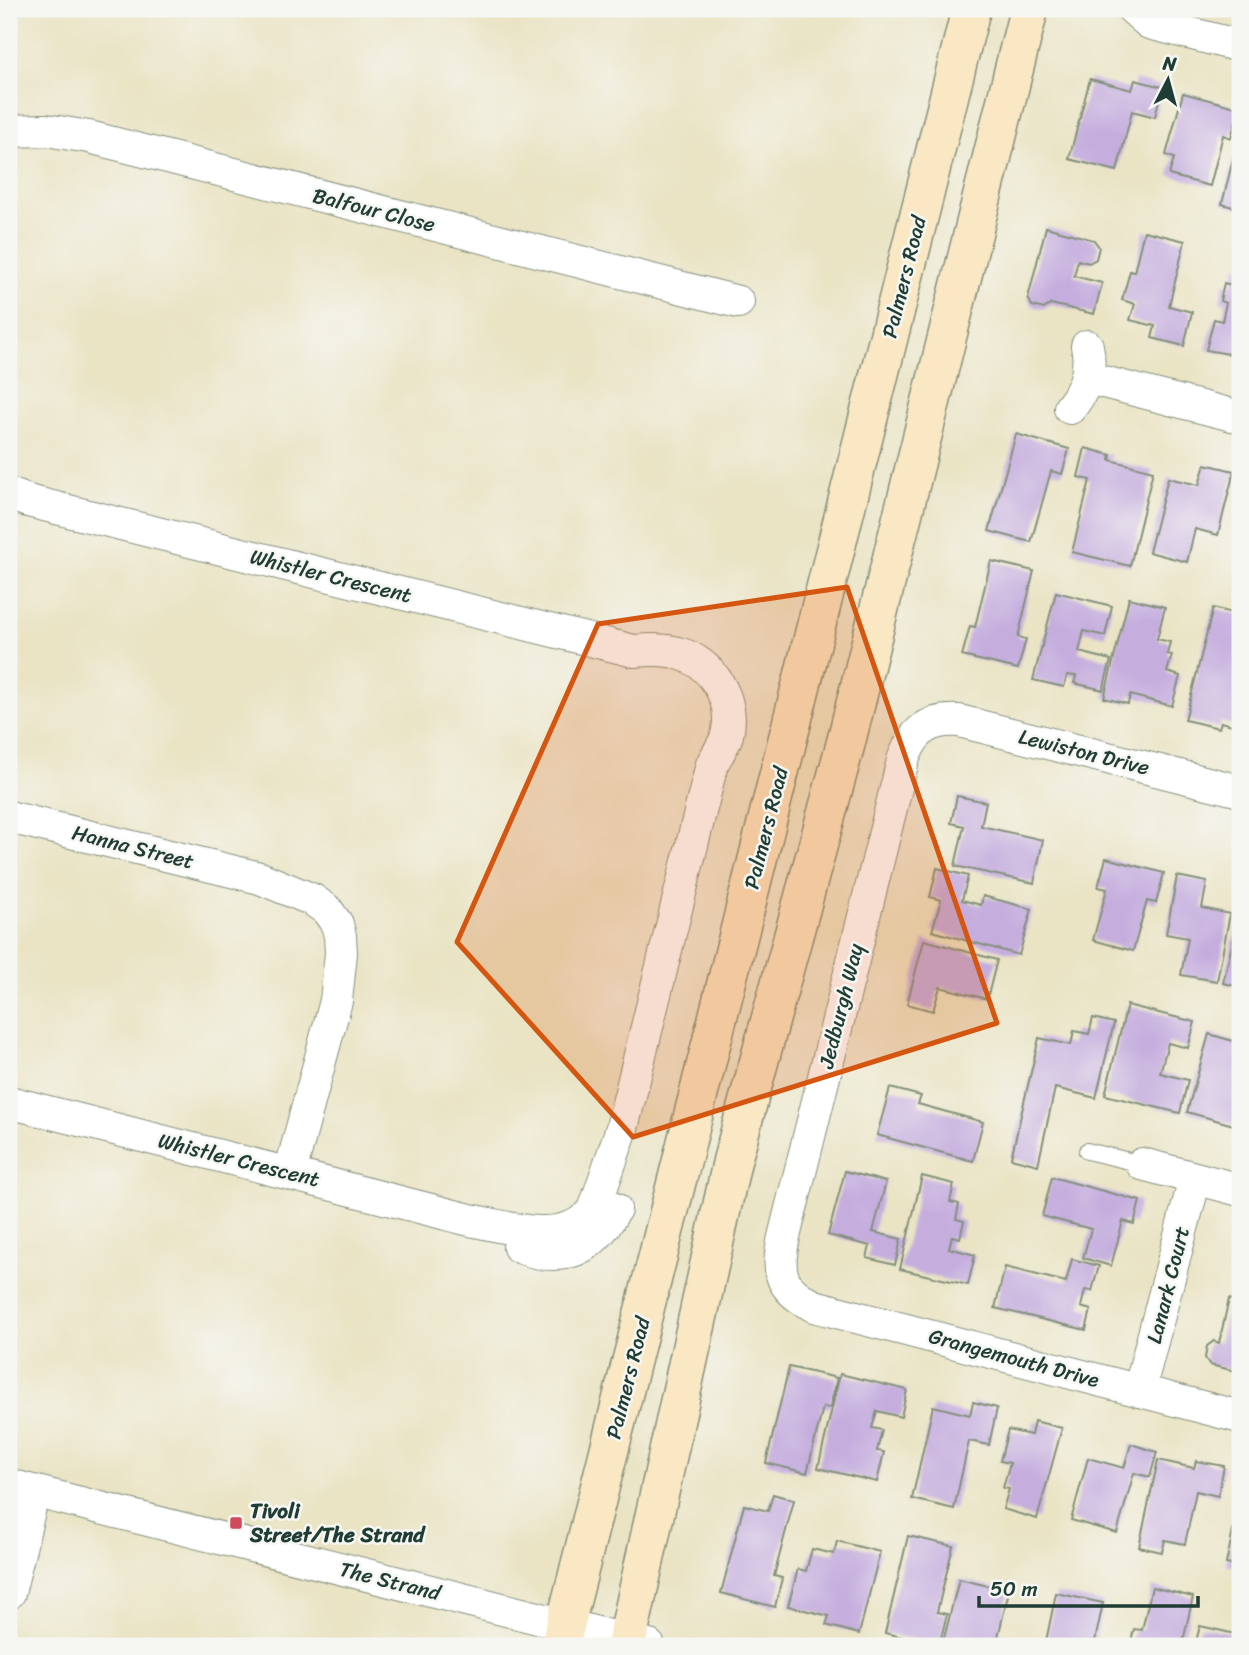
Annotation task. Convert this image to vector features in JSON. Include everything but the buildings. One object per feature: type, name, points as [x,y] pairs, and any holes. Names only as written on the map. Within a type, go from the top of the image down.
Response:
[{"type":"main road","name":"Palmers Road","points":[[563,1636],[971,9]]},
{"type":"main road","points":[[634,1644],[732,1161],[845,746],[1029,9]]},
{"type":"street","points":[[1133,9],[1149,23],[1240,46]]},
{"type":"street","name":"Balfour Close","points":[[9,131],[46,130],[77,135],[738,302]]},
{"type":"street","points":[[1070,408],[1078,400],[1088,378],[1087,346]]},
{"type":"street","points":[[1088,378],[1240,417]]},
{"type":"street","name":"Whistler Crescent","points":[[9,1102],[470,1220],[537,1254],[570,1251],[586,1246],[598,1237],[617,1205],[621,1180],[622,1128],[712,764],[709,695],[678,671],[662,667],[634,650],[15,499]]},
{"type":"street","name":"Lewiston Drive","points":[[927,726],[959,721],[1240,791]]},
{"type":"street","name":"Jedburgh Way","points":[[791,1292],[784,1283],[779,1264],[784,1237],[903,760],[912,738],[927,726]]},
{"type":"street","name":"Hanna Street","points":[[9,817],[259,878],[313,881],[345,901],[355,918],[360,943],[353,974],[336,1001],[290,1173]]},
{"type":"street","points":[[1142,1164],[1240,1190]]},
{"type":"street","name":"Lanark Court","points":[[1139,1391],[1195,1179]]},
{"type":"street","name":"Grangemouth Drive","points":[[791,1292],[814,1306],[1240,1417]]},
{"type":"street","name":"The Strand","points":[[21,1488],[563,1636],[634,1644]]},
{"type":"street","points":[[9,1593],[21,1488]]},
{"type":"lane","points":[[1087,1151],[1142,1164]]},
{"type":"highlighted area","points":[[847,587],[997,1023],[633,1137],[457,942],[598,624]]},
{"type":"place","name":"Tivoli Street/The Strand","points":[[236,1523]]}]
